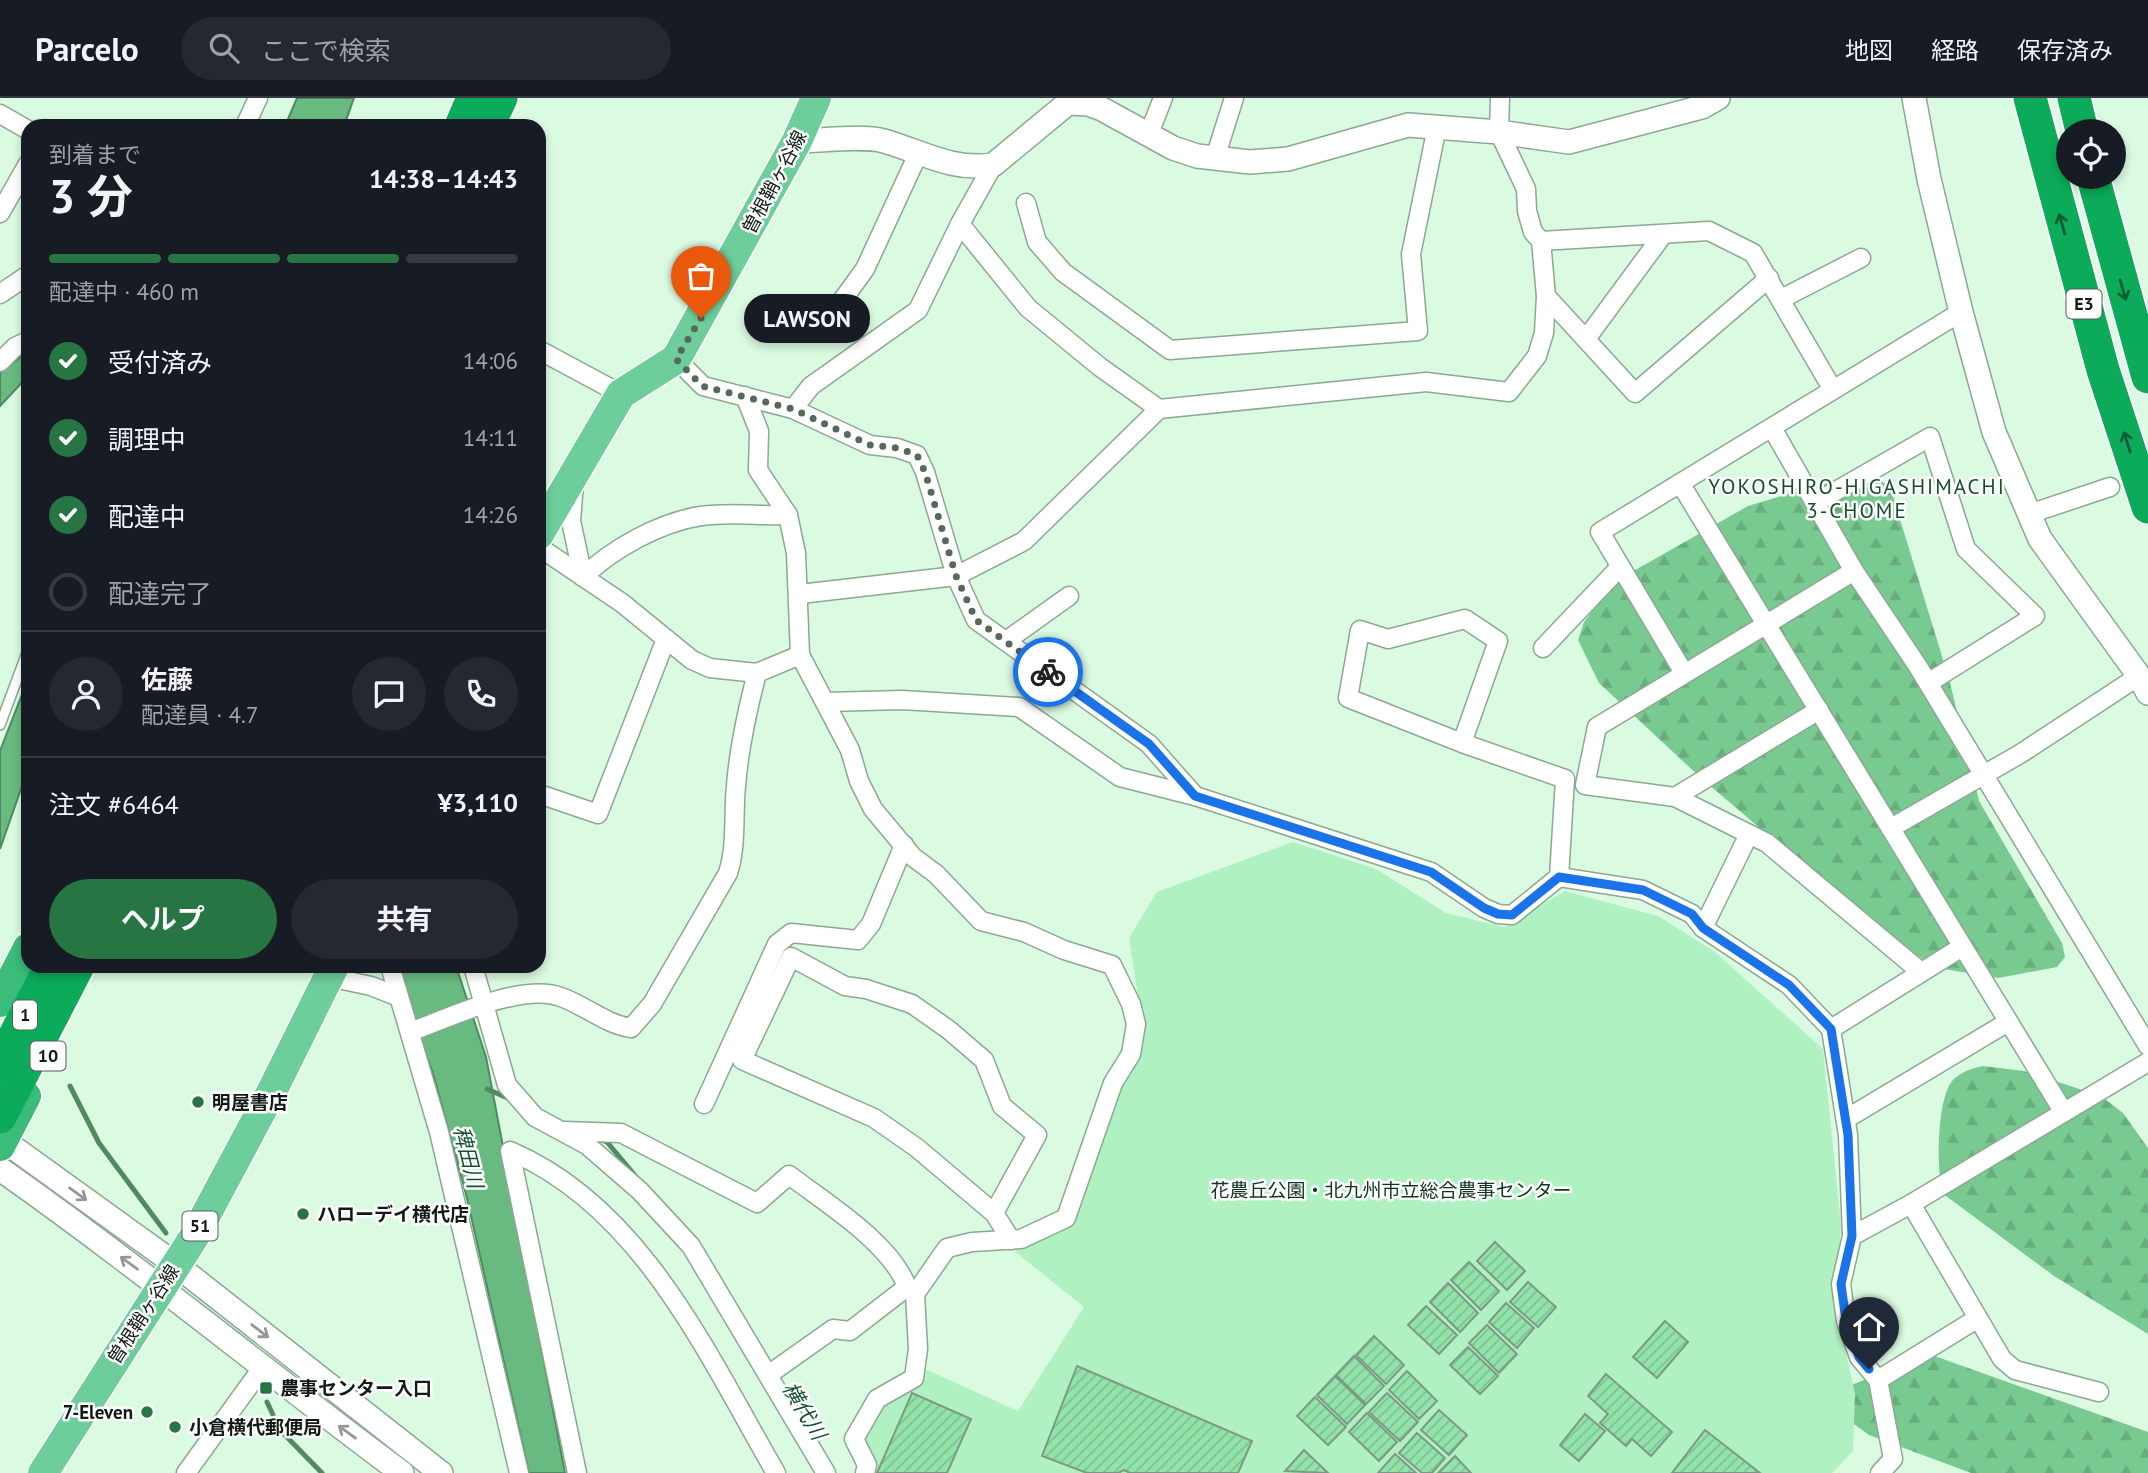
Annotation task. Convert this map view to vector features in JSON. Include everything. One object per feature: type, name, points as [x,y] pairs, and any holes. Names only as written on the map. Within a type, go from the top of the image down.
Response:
[{"type":"highway","points":[[451,119],[460,98]]},
{"type":"highway","points":[[464,119],[473,98]]},
{"type":"highway","points":[[491,119],[501,98]]},
{"type":"highway","points":[[500,119],[510,98]]},
{"type":"highway","name":"E3","points":[[2030,98],[2103,370],[2148,507]]},
{"type":"highway","points":[[2074,98],[2079,119]]},
{"type":"highway","name":"E3","points":[[2096,189],[2148,377]]},
{"type":"highway","points":[[0,1002],[21,962]]},
{"type":"highway","points":[[0,1033],[31,973]]},
{"type":"highway","name":"1","points":[[0,1064],[47,973]]},
{"type":"highway","name":"10","points":[[4,1128],[61,973]]},
{"type":"highway","name":"1","points":[[4,1128],[75,973]]},
{"type":"highway","name":"10","points":[[4,1128],[91,973]]},
{"type":"main road","name":"曽根鞘ヶ谷線","points":[[546,522],[621,394],[676,359],[797,141],[816,98]]},
{"type":"main road","name":"曽根鞘ヶ谷線","points":[[43,1473],[194,1237],[273,1089],[331,973]]},
{"type":"street","points":[[248,119],[258,98]]},
{"type":"street","points":[[1148,136],[1163,98]]},
{"type":"street","points":[[1215,158],[1234,98]]},
{"type":"street","points":[[800,594],[956,576],[1024,541],[1159,408],[1426,382],[1509,392],[1537,356],[1544,333],[1546,296],[1541,241],[1533,232],[1527,211],[1526,189],[1499,132],[1500,98]]},
{"type":"street","points":[[793,409],[811,386],[918,310],[960,224],[993,165],[1068,103],[1088,104],[1102,109],[1148,136],[1197,156],[1250,162],[1287,159],[1408,125],[1499,132],[1569,142],[1702,107],[1718,98]]},
{"type":"street","points":[[1892,828],[2144,684],[2040,540],[1994,432],[1961,312],[1914,98]]},
{"type":"street","points":[[0,114],[21,126]]},
{"type":"street","points":[[1026,203],[1037,242],[1063,272],[1170,351],[1418,331],[1411,254],[1437,127]]},
{"type":"street","points":[[797,141],[881,140],[958,167],[993,165]]},
{"type":"street","points":[[820,331],[865,269],[918,154]]},
{"type":"street","points":[[0,213],[21,176]]},
{"type":"street","points":[[960,224],[1028,307],[1100,367],[1159,408]]},
{"type":"street","points":[[1541,241],[1662,236],[1709,231],[1753,253],[1833,390]]},
{"type":"street","points":[[1586,339],[1662,236]]},
{"type":"street","points":[[1781,299],[1861,258]]},
{"type":"street","points":[[1546,296],[1635,393],[1769,278]]},
{"type":"street","points":[[0,294],[21,280]]},
{"type":"street","points":[[1684,673],[1600,532],[1961,312]]},
{"type":"street","points":[[0,362],[21,344]]},
{"type":"street","points":[[546,354],[621,394]]},
{"type":"street","points":[[676,359],[702,386],[793,409],[870,445],[898,448],[917,455],[925,472],[956,576],[976,620],[1149,744],[1195,796]]},
{"type":"street","points":[[745,396],[759,430],[756,442],[758,470],[788,515],[800,594],[800,655],[850,750],[859,781],[873,809],[904,845],[981,921],[1024,932],[1064,950],[1112,965],[1131,1004],[1136,1024],[1132,1054],[1113,1083],[1066,1218],[1021,1239],[972,1242],[947,1248],[911,1291],[850,1331],[833,1329],[768,1375]]},
{"type":"street","points":[[1772,428],[1854,571],[1928,683],[2148,1046]]},
{"type":"street","points":[[1815,503],[1930,437],[1966,549],[2035,616],[1928,683]]},
{"type":"street","points":[[575,472],[571,521],[583,576]]},
{"type":"street","points":[[1680,483],[2063,1111]]},
{"type":"street","points":[[2029,514],[2110,487]]},
{"type":"street","points":[[583,576],[603,558],[662,529],[701,516],[788,515]]},
{"type":"street","points":[[546,552],[583,576],[692,660],[710,668],[757,673],[800,655]]},
{"type":"street","points":[[1543,648],[1620,567]]},
{"type":"street","points":[[1854,571],[1597,727],[1585,785],[1675,797],[1767,843],[1921,972]]},
{"type":"street","points":[[1006,641],[1069,596]]},
{"type":"street","points":[[826,702],[902,700],[1019,706],[1120,777],[1195,796],[1431,872],[1498,914],[1512,915],[1559,877],[1565,779],[1462,743],[1348,698],[1360,630],[1388,639],[1465,619],[1497,641],[1462,743]]},
{"type":"street","points":[[546,796],[598,814],[666,639]]},
{"type":"street","points":[[410,1032],[481,1006],[542,991],[563,997],[617,1026],[631,1028],[652,1004],[728,873],[734,852],[738,765],[757,673]]},
{"type":"street","points":[[1675,797],[1819,710]]},
{"type":"street","points":[[1703,928],[1749,834]]},
{"type":"street","points":[[704,1104],[777,944],[791,933],[858,940],[871,924],[904,845]]},
{"type":"street","points":[[1559,877],[1643,890],[1692,914],[1703,928],[1789,985],[1831,1029],[1846,1119],[1852,1236],[1841,1284],[1846,1321],[1859,1357],[1878,1380],[1893,1459],[1880,1473]]},
{"type":"street","points":[[1831,1029],[1962,947]]},
{"type":"street","points":[[994,1213],[1037,1135],[1002,1106],[984,1060],[912,1004],[866,989],[845,986],[791,957],[742,1060],[874,1118],[917,1148],[994,1213],[1011,1240]]},
{"type":"street","points":[[334,973],[399,997]]},
{"type":"street","points":[[392,973],[439,1132],[519,1473]]},
{"type":"street","points":[[474,973],[481,1006],[507,1085],[535,1117],[587,1145],[640,1191],[691,1246],[826,1473]]},
{"type":"street","points":[[1846,1119],[2008,1022]]},
{"type":"street","points":[[1852,1236],[1911,1204],[2148,1062]]},
{"type":"street","points":[[4,1128],[22,1138],[37,1165]]},
{"type":"street","points":[[4,1128],[37,1165],[168,1275],[441,1473]]},
{"type":"street","points":[[4,1128],[168,1275],[262,1368],[402,1473]]},
{"type":"street","points":[[562,1131],[621,1133],[757,1203],[789,1175],[849,1221],[901,1269],[911,1291],[918,1349],[914,1378],[877,1399],[854,1439],[867,1465],[865,1473]]},
{"type":"street","points":[[577,1473],[510,1151],[538,1163],[599,1208],[656,1275],[776,1473]]},
{"type":"street","points":[[1911,1204],[2002,1359],[2015,1370],[2099,1392]]},
{"type":"street","points":[[1878,1380],[1979,1318]]},
{"type":"street","points":[[186,1473],[262,1368]]},
{"type":"lane","points":[[0,725],[21,669]]},
{"type":"green space","points":[[1868,476],[1881,480],[1891,490],[1949,679],[1979,801],[2062,943],[2065,957],[2057,967],[1998,978],[1938,968],[1894,942],[1701,778],[1599,683],[1578,640],[1584,622],[1616,581],[1748,506],[1822,484]]},
{"type":"green space","name":"花農丘公園・北九州市立総合農事センター","points":[[1293,842],[1376,869],[1446,913],[1504,927],[1565,891],[1658,916],[1715,952],[1823,1049],[1841,1225],[1835,1302],[1855,1394],[1853,1451],[1832,1473],[870,1473],[861,1442],[880,1403],[897,1396],[927,1370],[1018,1411],[1084,1307],[1014,1251],[1067,1225],[1115,1090],[1134,1067],[1141,1016],[1129,938],[1157,892]]},
{"type":"green space","points":[[1983,1066],[2024,1071],[2101,1096],[2123,1113],[2148,1148],[2148,1334],[2054,1276],[1942,1193],[1939,1140],[1944,1098],[1951,1083],[1958,1076]]},
{"type":"green space","points":[[1929,1354],[2148,1432],[2148,1473],[1971,1473],[1869,1435],[1844,1417],[1829,1394]]},
{"type":"water","points":[[297,98],[354,98],[346,119],[288,119]]},
{"type":"water","points":[[21,357],[21,384],[0,406],[0,372]]},
{"type":"water","points":[[21,697],[21,789],[0,849],[0,751]]},
{"type":"water","name":"稗田川","points":[[395,973],[458,973],[486,1057],[565,1473],[529,1473],[467,1198],[433,1073]]},
{"type":"building","points":[[1495,1242],[1525,1271],[1507,1290],[1477,1261]]},
{"type":"building","points":[[1469,1262],[1499,1291],[1481,1310],[1451,1280]]},
{"type":"building","points":[[1528,1282],[1556,1307],[1538,1327],[1510,1302]]},
{"type":"building","points":[[1448,1283],[1478,1313],[1460,1332],[1430,1302]]},
{"type":"building","points":[[1506,1303],[1534,1328],[1517,1348],[1489,1322]]},
{"type":"building","points":[[1426,1306],[1457,1335],[1439,1354],[1408,1325]]},
{"type":"building","points":[[1665,1321],[1688,1342],[1657,1378],[1633,1357]]},
{"type":"building","points":[[1487,1325],[1517,1354],[1499,1373],[1469,1343]]},
{"type":"building","points":[[1374,1336],[1404,1365],[1386,1384],[1356,1355]]},
{"type":"building","points":[[1468,1347],[1498,1376],[1480,1394],[1450,1365]]},
{"type":"building","points":[[1354,1356],[1384,1386],[1366,1404],[1336,1375]]},
{"type":"building","points":[[1077,1366],[1252,1441],[1238,1473],[1130,1473],[1124,1470],[1118,1473],[1087,1473],[1042,1456]]},
{"type":"building","points":[[1407,1371],[1437,1401],[1419,1419],[1389,1390]]},
{"type":"building","points":[[1606,1374],[1672,1432],[1651,1456],[1632,1439],[1626,1446],[1600,1423],[1608,1414],[1588,1396]]},
{"type":"building","points":[[1335,1376],[1365,1405],[1347,1424],[1317,1395]]},
{"type":"building","points":[[912,1393],[971,1419],[947,1473],[877,1473]]},
{"type":"building","points":[[1387,1393],[1418,1422],[1400,1441],[1369,1412]]},
{"type":"building","points":[[1315,1397],[1346,1427],[1328,1445],[1297,1416]]},
{"type":"building","points":[[1439,1410],[1467,1435],[1449,1455],[1421,1430]]},
{"type":"building","points":[[1367,1413],[1397,1442],[1379,1461],[1349,1432]]},
{"type":"building","points":[[1585,1414],[1605,1431],[1579,1461],[1560,1445]]},
{"type":"building","points":[[1705,1430],[1760,1473],[1672,1473]]},
{"type":"building","points":[[1417,1433],[1445,1458],[1432,1473],[1422,1473],[1399,1453]]},
{"type":"building","points":[[1304,1450],[1328,1473],[1285,1471]]},
{"type":"building","points":[[1395,1454],[1416,1473],[1378,1473]]},
{"type":"building","points":[[1455,1456],[1471,1473],[1438,1473]]},
{"type":"waterway","points":[[70,1086],[99,1143],[166,1233]]},
{"type":"waterway","name":"横代川","points":[[487,1089],[510,1099]]},
{"type":"waterway","name":"横代川","points":[[599,1139],[607,1142],[638,1179]]},
{"type":"waterway","points":[[267,1402],[280,1430],[322,1473]]},
{"type":"way so far","points":[[701,318],[676,359],[702,386],[793,409],[837,427],[870,445],[898,448],[917,455],[925,472],[956,576],[976,620],[1048,672]]},
{"type":"place","name":"LAWSON","points":[[701,318]]},
{"type":"place","name":"明屋書店","points":[[198,1102]]},
{"type":"place","name":"ハローデイ横代店","points":[[303,1214]]},
{"type":"place","name":"農事センター入口","points":[[266,1388]]},
{"type":"place","name":"7-Eleven","points":[[147,1412]]},
{"type":"place","name":"小倉横代郵便局","points":[[175,1427]]},
{"type":"district","name":"YOKOSHIRO-HIGASHIMACHI 3-CHOME","points":[[1857,499]]},
{"type":"route","points":[[1048,672],[1149,744],[1195,796],[1431,872],[1484,908],[1498,914],[1512,915],[1559,877],[1643,890],[1692,914],[1703,928],[1789,985],[1831,1029],[1848,1135],[1852,1236],[1841,1284],[1846,1321],[1859,1357],[1869,1369]]}]
